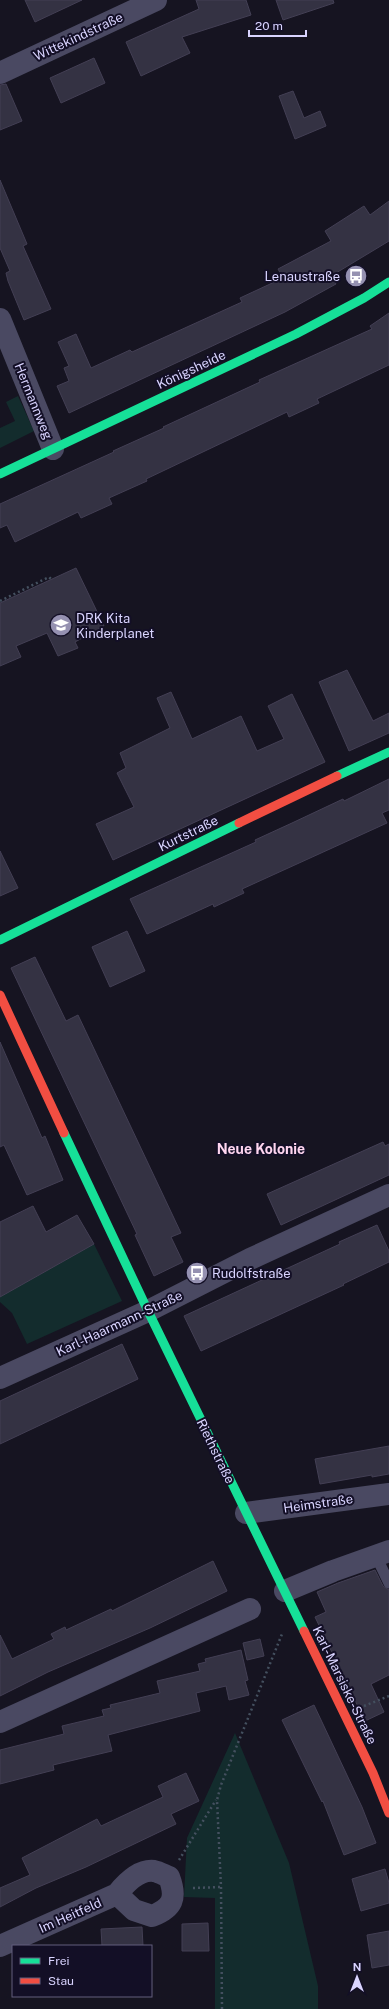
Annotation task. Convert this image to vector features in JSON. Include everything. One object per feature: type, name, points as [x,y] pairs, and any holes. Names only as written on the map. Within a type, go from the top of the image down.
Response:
[{"type":"street","name":"Wittekindstraße","points":[[0,73],[156,0]]},
{"type":"street","name":"Königsheide","points":[[0,474],[296,334],[364,298],[389,282]]},
{"type":"street","name":"Hermannweg","points":[[0,319],[7,356],[53,449]]},
{"type":"street","name":"Kurtstraße","points":[[0,940],[283,801],[389,752]]},
{"type":"street","points":[[0,995],[148,1311]]},
{"type":"street","name":"Karl-Haarmann-Straße","points":[[0,1378],[148,1311],[236,1266],[389,1195]]},
{"type":"street","name":"Riethstraße","points":[[148,1311],[289,1599]]},
{"type":"street","name":"Heimstraße","points":[[246,1513],[389,1494]]},
{"type":"street","points":[[289,1599],[332,1571],[382,1553]]},
{"type":"street","name":"Karl-Marsiske-Straße","points":[[289,1599],[373,1774],[389,1813]]},
{"type":"street","points":[[0,1722],[250,1609]]},
{"type":"street","name":"Im Heitfeld","points":[[0,1946],[117,1894],[127,1882],[139,1874],[153,1871],[171,1883],[173,1898],[165,1912],[152,1916],[134,1910],[117,1894]]},
{"type":"lane","points":[[382,1553],[389,1583]]},
{"type":"path","points":[[0,601],[49,577],[51,579]]},
{"type":"path","points":[[221,1887],[171,1883],[217,1800],[221,1785],[289,1599]]},
{"type":"path","points":[[366,1706],[389,1696]]},
{"type":"path","points":[[217,1800],[221,1887],[222,2009]]},
{"type":"green space","points":[[18,396],[34,431],[0,448],[0,428],[15,421],[6,402]]},
{"type":"green space","points":[[94,1244],[122,1301],[27,1344],[12,1313],[0,1302],[0,1297]]},
{"type":"green space","points":[[235,1733],[289,1863],[318,1986],[318,2009],[215,2009],[215,1898],[184,1897],[187,1838]]},
{"type":"building","points":[[25,0],[82,0],[35,22]]},
{"type":"building","points":[[196,0],[246,0],[251,15],[182,37],[190,53],[141,76],[126,42],[199,9]]},
{"type":"building","points":[[276,0],[333,0],[334,3],[283,20]]},
{"type":"building","points":[[94,58],[105,83],[61,103],[50,78]]},
{"type":"building","points":[[6,84],[22,121],[0,130],[0,85]]},
{"type":"building","points":[[293,91],[304,118],[320,111],[326,126],[295,139],[279,96]]},
{"type":"building","points":[[0,180],[27,244],[23,246],[51,309],[24,320],[8,281],[6,273],[10,271],[0,248]]},
{"type":"building","points":[[389,201],[389,241],[331,276],[336,284],[285,312],[69,413],[57,386],[69,381],[64,368],[69,366],[58,342],[76,334],[91,368],[130,350],[132,352],[242,302],[240,298],[283,278],[278,269],[331,241],[325,231],[364,206],[370,215]]},
{"type":"building","points":[[389,313],[389,365],[317,399],[319,403],[289,417],[287,412],[146,479],[147,481],[109,498],[112,504],[81,518],[78,512],[15,542],[7,525],[0,528],[0,504],[114,452],[113,451],[260,382],[259,380],[372,329],[370,326]]},
{"type":"building","points":[[76,568],[104,626],[75,642],[78,648],[58,656],[47,633],[16,646],[21,657],[0,666],[0,603]]},
{"type":"building","points":[[347,670],[373,721],[389,713],[389,733],[349,751],[319,682]]},
{"type":"building","points":[[171,692],[192,739],[241,716],[257,751],[284,739],[268,706],[292,694],[325,762],[113,860],[96,824],[134,807],[117,773],[126,768],[120,753],[170,728],[157,698]]},
{"type":"building","points":[[389,779],[389,810],[382,813],[387,823],[242,889],[244,893],[214,907],[213,904],[147,934],[130,899],[256,842],[255,840],[343,799],[344,801]]},
{"type":"building","points":[[0,851],[18,888],[0,896]]},
{"type":"building","points":[[127,931],[145,971],[110,987],[92,947]]},
{"type":"building","points":[[35,957],[66,1021],[78,1015],[181,1233],[171,1237],[183,1262],[154,1276],[135,1235],[137,1234],[11,968]]},
{"type":"building","points":[[0,1042],[42,1138],[45,1136],[63,1180],[27,1195],[4,1145],[0,1147]]},
{"type":"building","points":[[383,1142],[385,1146],[389,1144],[389,1175],[281,1225],[267,1194]]},
{"type":"building","points":[[33,1206],[46,1232],[77,1215],[94,1244],[0,1297],[0,1222]]},
{"type":"building","points":[[377,1225],[389,1251],[389,1262],[343,1284],[344,1285],[201,1351],[184,1316],[340,1244],[339,1242]]},
{"type":"building","points":[[122,1344],[138,1379],[0,1444],[0,1401]]},
{"type":"building","points":[[389,1446],[389,1474],[372,1477],[372,1475],[320,1484],[315,1459]]},
{"type":"building","points":[[213,1561],[227,1591],[150,1628],[48,1672],[0,1696],[0,1635],[12,1659],[54,1639],[51,1634],[65,1627],[66,1630],[111,1609],[112,1611]]},
{"type":"building","points":[[375,1570],[383,1586],[389,1590],[389,1675],[371,1684],[384,1712],[365,1721],[315,1617],[326,1612],[317,1592]]},
{"type":"building","points":[[260,1639],[264,1656],[247,1660],[243,1643]]},
{"type":"building","points":[[241,1650],[248,1680],[245,1681],[249,1695],[229,1700],[226,1686],[196,1693],[200,1711],[108,1735],[112,1751],[53,1765],[54,1770],[0,1784],[0,1750],[64,1734],[62,1726],[104,1716],[102,1710],[111,1708],[110,1705],[160,1693],[157,1681],[200,1671],[198,1664],[206,1662],[205,1659]]},
{"type":"building","points":[[314,1705],[362,1807],[376,1843],[344,1855],[323,1801],[322,1802],[282,1720]]},
{"type":"building","points":[[186,1773],[199,1801],[171,1814],[176,1824],[86,1867],[36,1888],[0,1907],[0,1888],[30,1875],[22,1858],[97,1819],[101,1826],[163,1797],[158,1786]]},
{"type":"building","points":[[385,1869],[389,1883],[389,1903],[361,1911],[352,1879]]},
{"type":"building","points":[[208,1923],[209,1951],[182,1951],[182,1924]]},
{"type":"building","points":[[142,1927],[143,1945],[102,1945],[101,1929]]},
{"type":"building","points":[[389,1931],[389,1965],[372,1968],[367,1935]]},
{"type":"traffic: fast","points":[[0,474],[296,334],[364,298],[389,282]]},
{"type":"traffic: fast","points":[[337,776],[389,752]]},
{"type":"traffic: fast","points":[[0,940],[239,823]]},
{"type":"traffic: fast","points":[[64,1133],[148,1311],[304,1631]]},
{"type":"traffic: jam","points":[[239,823],[337,776]]},
{"type":"traffic: jam","points":[[0,995],[64,1133]]},
{"type":"traffic: jam","points":[[304,1631],[373,1773],[389,1813]]},
{"type":"place","name":"Lenaustraße","points":[[356,276]]},
{"type":"place","name":"DRK Kita Kinderplanet","points":[[61,625]]},
{"type":"place","name":"Rudolfstraße","points":[[197,1273]]},
{"type":"district","name":"Neue Kolonie","points":[[261,1149]]}]
